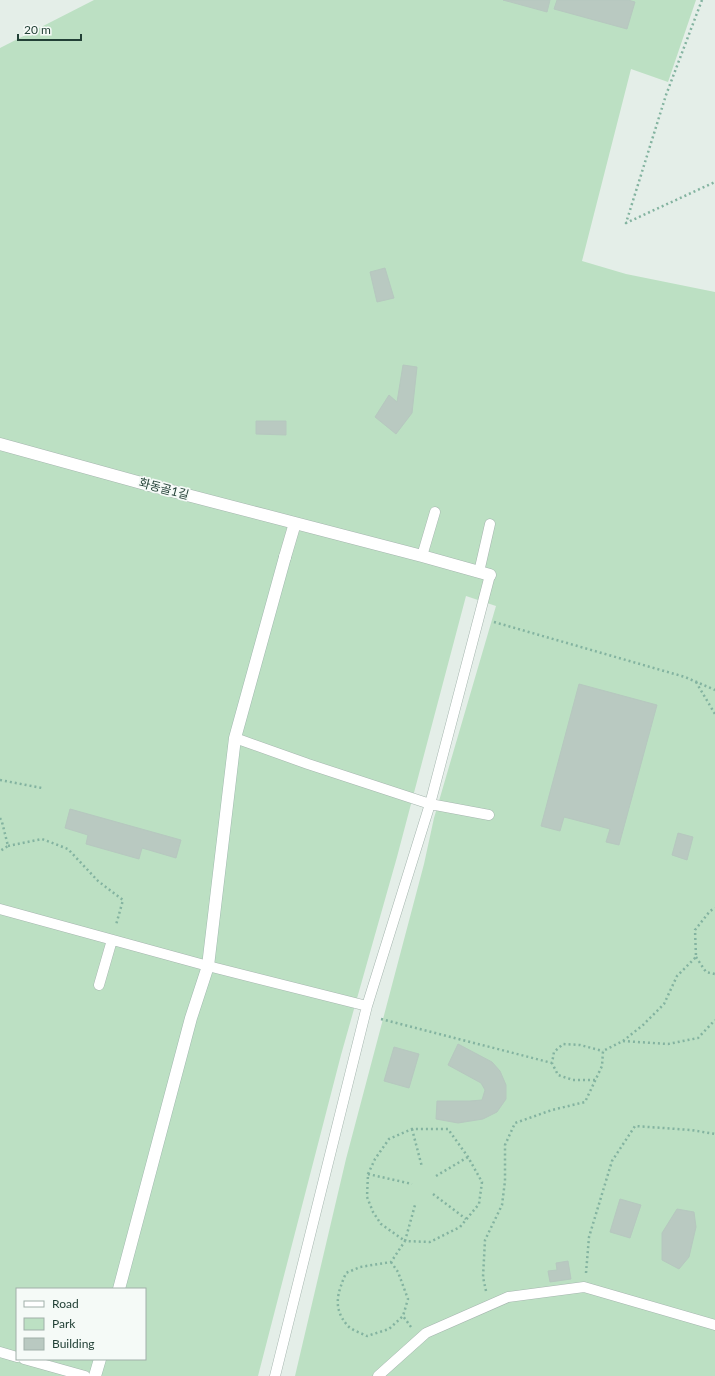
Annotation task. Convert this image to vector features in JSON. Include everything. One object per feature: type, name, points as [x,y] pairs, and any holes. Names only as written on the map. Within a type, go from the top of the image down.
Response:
[{"type":"street","name":"화동골1길","points":[[0,444],[145,484],[484,573]]},
{"type":"street","points":[[119,1288],[191,1018],[208,966],[235,738],[294,523]]},
{"type":"street","points":[[95,1376],[100,1360]]},
{"type":"lane","points":[[422,556],[435,512]]},
{"type":"lane","points":[[275,1376],[366,1011],[430,804],[478,618],[490,524]]},
{"type":"lane","points":[[235,738],[308,764],[430,804],[489,815]]},
{"type":"lane","points":[[0,909],[366,1011]]},
{"type":"lane","points":[[99,985],[112,940]]},
{"type":"lane","points":[[378,1376],[426,1333],[508,1297],[584,1287],[715,1325]]},
{"type":"lane","points":[[0,1352],[16,1357]]},
{"type":"lane","points":[[28,1360],[85,1376]]},
{"type":"path","points":[[702,0],[666,95],[626,223],[715,182]]},
{"type":"path","points":[[478,618],[685,677],[715,690]]},
{"type":"path","points":[[696,682],[715,714]]},
{"type":"path","points":[[0,780],[42,788]]},
{"type":"path","points":[[0,818],[8,846]]},
{"type":"path","points":[[0,851],[8,846],[42,839],[68,849],[98,880],[123,900],[112,940]]},
{"type":"path","points":[[715,908],[710,911],[695,930],[696,957],[706,972],[715,974]]},
{"type":"path","points":[[595,1080],[573,1080],[558,1076],[552,1063],[554,1052],[563,1044],[580,1045],[603,1051],[623,1041],[643,1025],[664,1004],[677,976],[696,957]]},
{"type":"path","points":[[366,1011],[552,1063]]},
{"type":"path","points":[[623,1041],[668,1044],[698,1038],[715,1020]]},
{"type":"path","points":[[489,1305],[483,1277],[485,1240],[502,1205],[505,1181],[505,1145],[515,1123],[552,1110],[585,1102],[602,1066],[603,1051]]},
{"type":"path","points":[[584,1287],[589,1237],[612,1161],[635,1126],[691,1130],[715,1134]]},
{"type":"path","points":[[448,1129],[468,1157],[482,1182],[479,1204],[460,1227],[430,1242],[405,1241],[381,1224],[373,1212],[367,1197],[368,1174],[375,1159],[388,1139],[412,1130],[448,1129]]},
{"type":"path","points":[[412,1130],[422,1167]]},
{"type":"path","points":[[436,1176],[468,1157]]},
{"type":"path","points":[[368,1174],[412,1184]]},
{"type":"path","points":[[433,1194],[466,1219]]},
{"type":"path","points":[[391,1262],[398,1272],[408,1299],[403,1316],[389,1329],[367,1336],[348,1326],[337,1308],[340,1288],[346,1273],[360,1267],[391,1262],[405,1241],[415,1205]]},
{"type":"path","points":[[403,1316],[420,1338]]},
{"type":"green space","points":[[94,0],[696,0],[668,82],[631,69],[582,261],[626,274],[715,292],[715,1376],[295,1376],[346,1159],[424,864],[434,818],[496,606],[466,596],[397,857],[341,1055],[258,1376],[0,1376],[0,48]]},
{"type":"building","points":[[503,0],[550,0],[547,12]]},
{"type":"building","points":[[557,0],[628,0],[635,2],[627,29],[554,9]]},
{"type":"building","points":[[385,268],[394,298],[377,302],[370,272]]},
{"type":"building","points":[[403,365],[417,367],[412,413],[396,434],[375,417],[389,395],[397,402]]},
{"type":"building","points":[[256,421],[286,421],[286,435],[256,434]]},
{"type":"building","points":[[579,684],[657,705],[619,845],[606,842],[610,829],[564,817],[560,831],[541,826]]},
{"type":"building","points":[[70,809],[181,840],[176,858],[142,848],[139,859],[86,844],[88,835],[65,828]]},
{"type":"building","points":[[678,833],[693,837],[687,860],[672,855]]},
{"type":"building","points":[[458,1044],[492,1062],[500,1071],[506,1085],[506,1099],[497,1112],[483,1119],[458,1123],[436,1119],[437,1101],[482,1100],[485,1090],[481,1083],[448,1065]]},
{"type":"building","points":[[394,1047],[419,1054],[409,1088],[384,1081]]},
{"type":"building","points":[[620,1199],[641,1205],[630,1238],[610,1232]]},
{"type":"building","points":[[677,1209],[694,1212],[696,1227],[689,1257],[679,1269],[662,1260],[662,1233]]},
{"type":"building","points":[[568,1261],[571,1279],[550,1282],[548,1271],[557,1270],[556,1263]]}]
